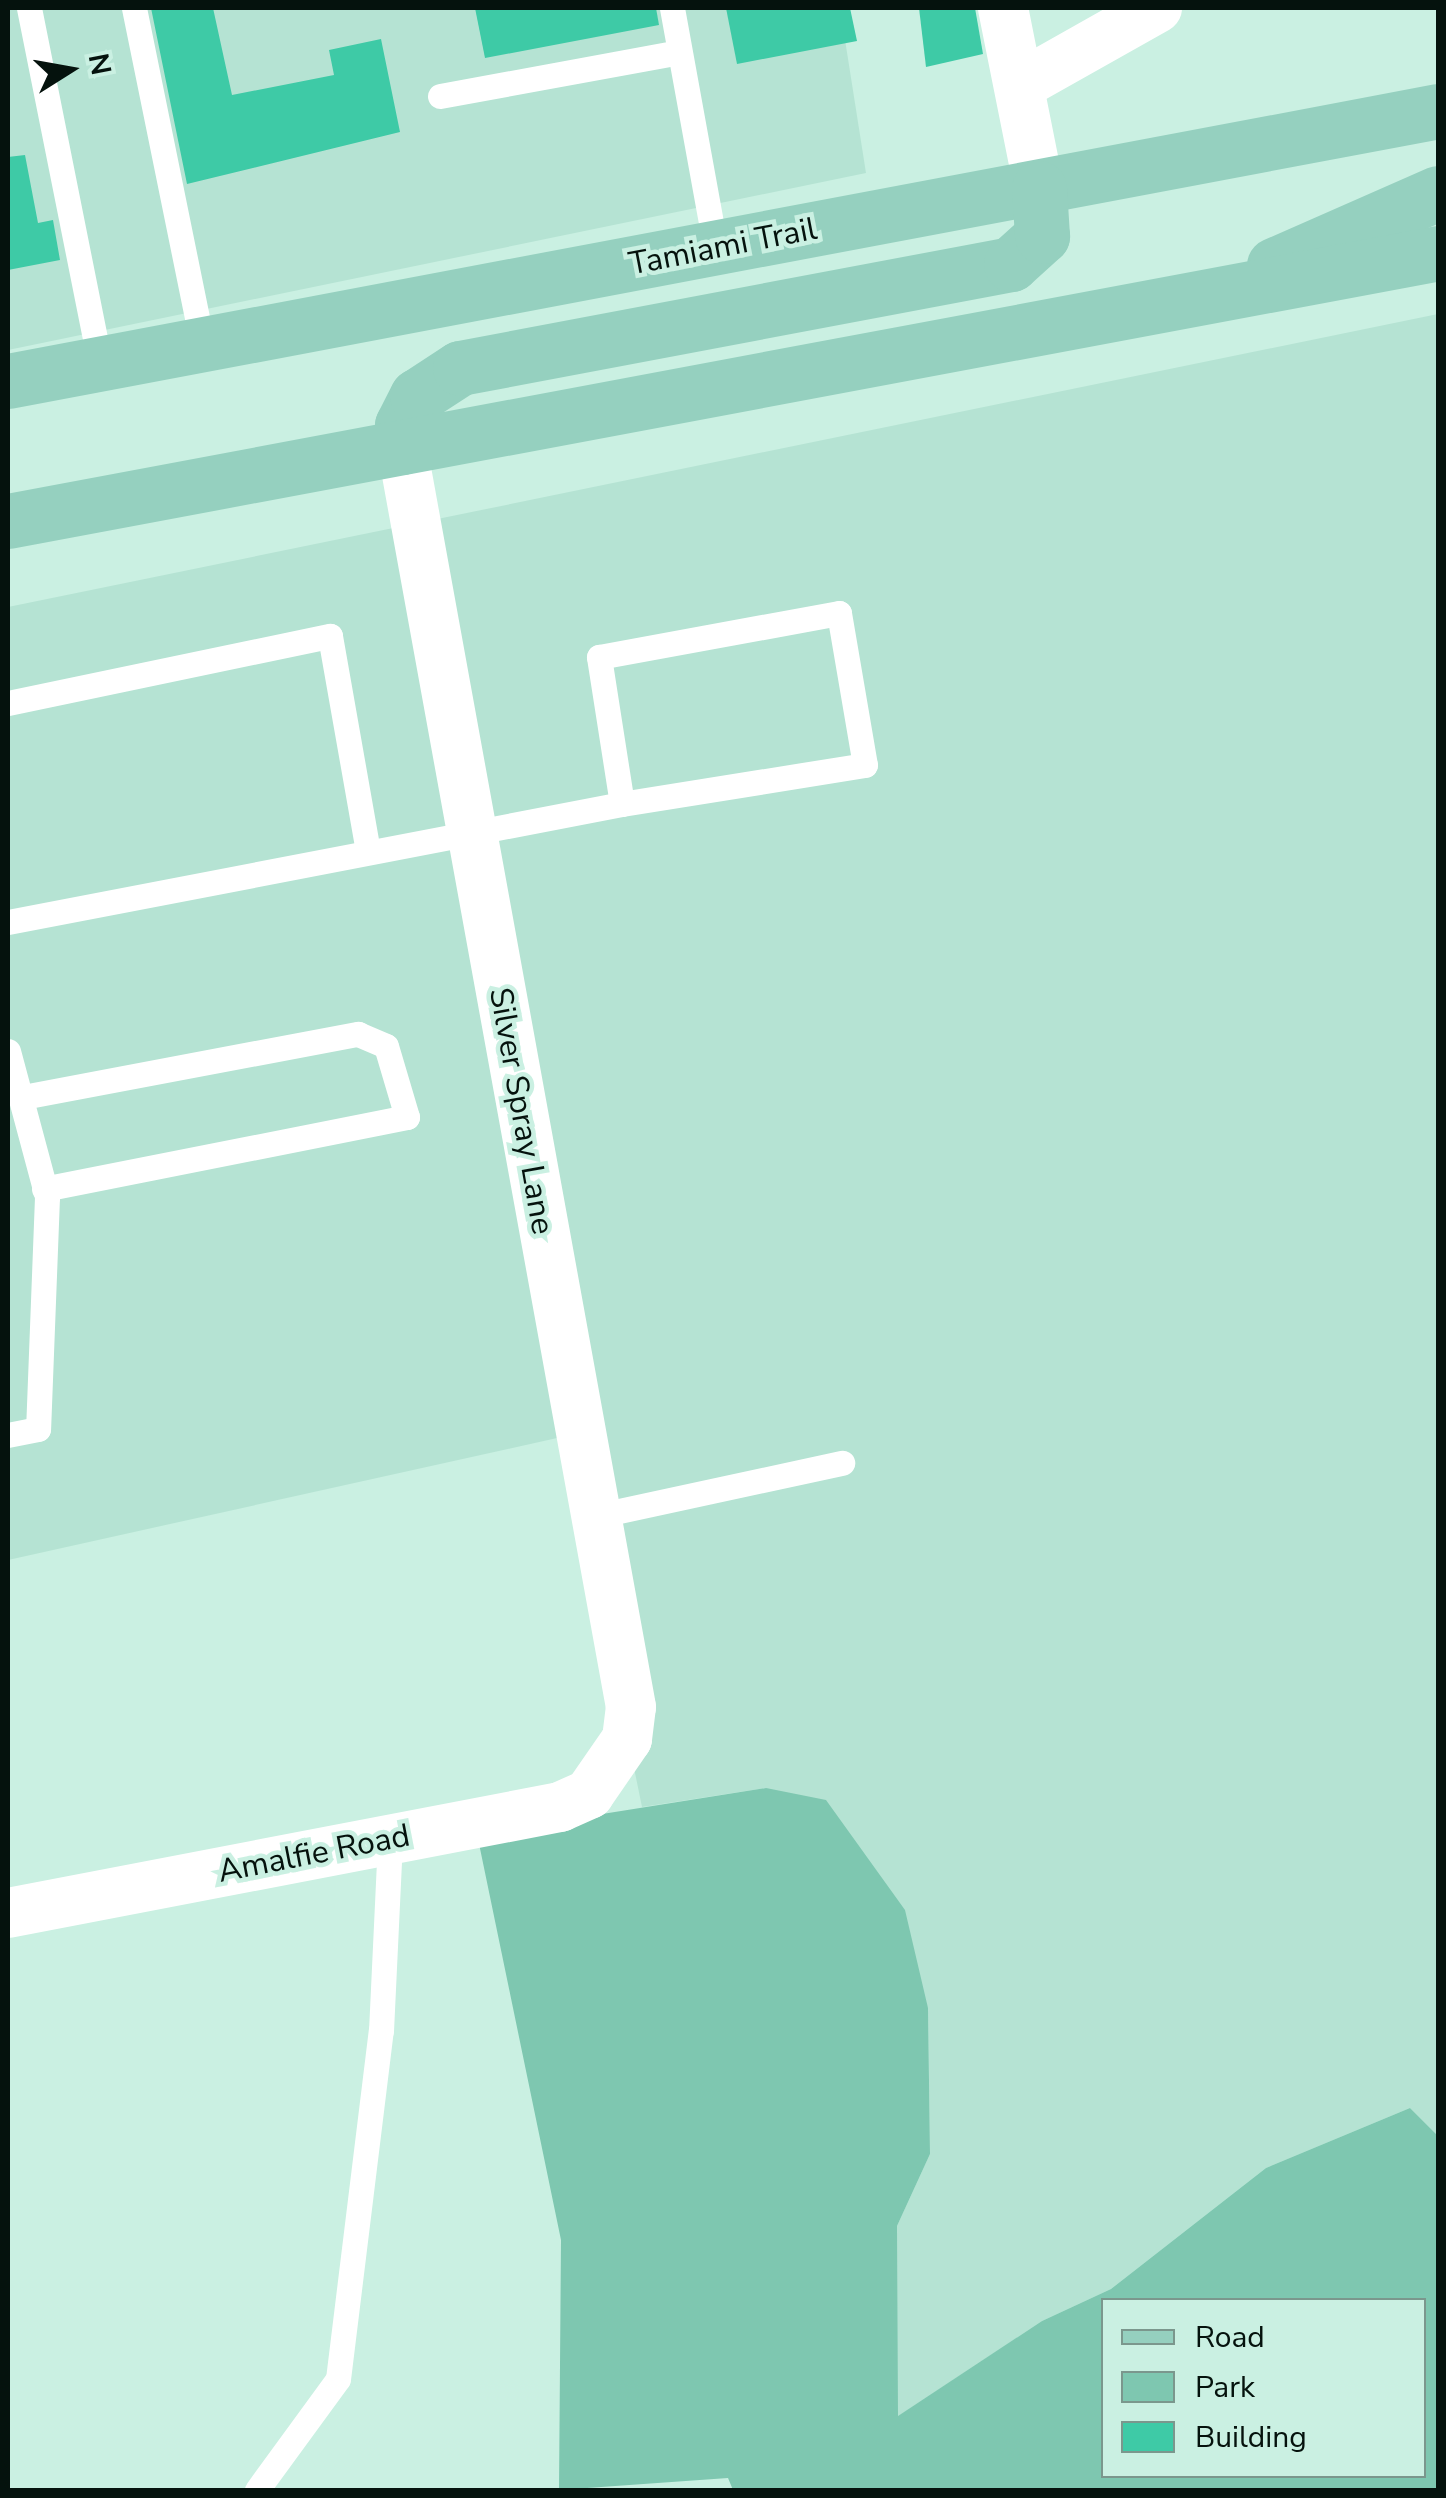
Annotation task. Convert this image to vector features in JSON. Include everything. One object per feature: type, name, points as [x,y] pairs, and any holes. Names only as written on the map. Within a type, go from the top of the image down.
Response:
[{"type":"main road","name":"Tamiami Trail","points":[[8,381],[1438,111]]},
{"type":"main road","points":[[402,448],[402,425],[417,396],[460,368],[1011,264],[1042,236],[1039,188]]},
{"type":"main road","points":[[1198,300],[1438,193]]},
{"type":"main road","points":[[8,521],[1438,253]]},
{"type":"street","points":[[1003,8],[1022,84],[1039,188]]},
{"type":"street","points":[[1022,84],[1157,8]]},
{"type":"street","name":"Silver Spray Lane","points":[[402,448],[631,1707],[627,1740],[610,1772]]},
{"type":"street","name":"Amalfie Road","points":[[8,1914],[560,1807],[610,1772]]},
{"type":"lane","points":[[29,8],[100,364]]},
{"type":"lane","points":[[134,8],[203,346]]},
{"type":"lane","points":[[672,8],[716,248]]},
{"type":"lane","points":[[440,96],[680,52]]},
{"type":"lane","points":[[8,922],[470,831],[865,765],[839,613],[599,657],[622,804]]},
{"type":"lane","points":[[8,703],[330,636],[368,852]]},
{"type":"lane","points":[[23,1097],[358,1034],[386,1046],[407,1117],[44,1189]]},
{"type":"lane","points":[[8,1051],[44,1189],[38,1429],[8,1435]]},
{"type":"lane","points":[[596,1516],[842,1463]]},
{"type":"lane","points":[[256,2490],[338,2380],[381,2031],[390,1840]]},
{"type":"shaded area","points":[[8,8],[840,8],[866,173],[8,350]]},
{"type":"shaded area","points":[[1438,314],[1438,2136],[1410,2108],[1266,2168],[1111,2289],[1042,2321],[897,2417],[897,2226],[930,2154],[928,2008],[766,1788],[642,1807],[566,1436],[8,1560],[8,607]]},
{"type":"green space","points":[[766,1788],[826,1800],[905,1910],[928,2008],[930,2154],[897,2226],[898,2416],[1042,2321],[1111,2289],[1266,2168],[1410,2108],[1438,2136],[1438,2490],[733,2490],[728,2478],[559,2490],[561,2240],[477,1834]]},
{"type":"building","points":[[151,8],[213,8],[232,95],[334,75],[329,50],[381,39],[400,132],[187,184]]},
{"type":"building","points":[[475,8],[656,8],[659,25],[485,58]]},
{"type":"building","points":[[726,8],[850,8],[857,41],[737,64]]},
{"type":"building","points":[[919,8],[975,8],[983,54],[926,67]]},
{"type":"building","points":[[25,155],[38,223],[53,220],[60,260],[8,270],[8,157]]}]
